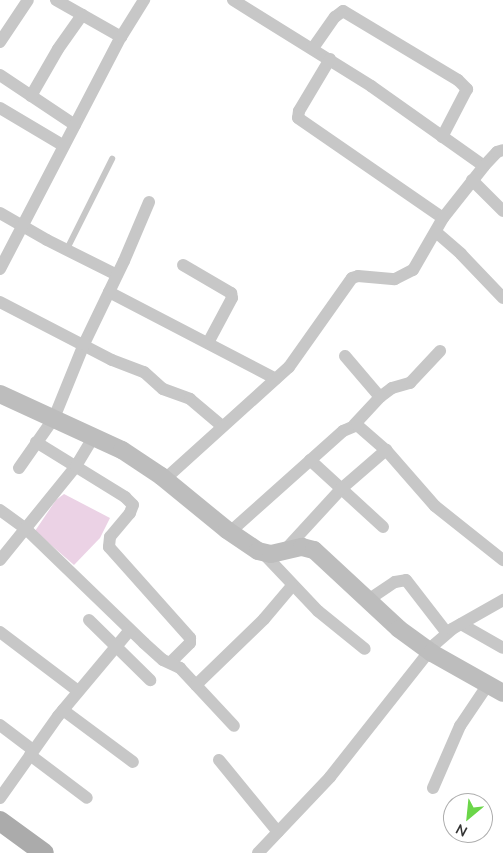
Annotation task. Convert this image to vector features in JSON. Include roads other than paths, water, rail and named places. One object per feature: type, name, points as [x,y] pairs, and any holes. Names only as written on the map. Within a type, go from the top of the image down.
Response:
[{"type":"main road","points":[[0,821],[32,849]]},
{"type":"street","points":[[0,42],[28,0]]},
{"type":"street","points":[[56,0],[121,37]]},
{"type":"street","points":[[0,269],[121,37],[144,0]]},
{"type":"street","points":[[233,0],[330,59],[484,166]]},
{"type":"street","points":[[312,48],[334,17],[343,11],[458,80],[468,90],[442,137]]},
{"type":"street","points":[[31,96],[82,15]]},
{"type":"street","points":[[330,59],[300,111],[298,118],[443,218]]},
{"type":"street","points":[[0,76],[76,125]]},
{"type":"street","points":[[0,108],[64,146]]},
{"type":"street","points":[[165,479],[289,367],[352,278],[358,276],[396,280],[408,274],[416,266],[443,218],[472,180],[497,152],[503,150]]},
{"type":"street","points":[[472,180],[503,211]]},
{"type":"street","points":[[18,468],[54,418],[84,344],[149,202]]},
{"type":"street","points":[[0,213],[117,275]]},
{"type":"street","points":[[436,232],[501,292]]},
{"type":"street","points":[[183,265],[232,293],[232,298],[208,342]]},
{"type":"street","points":[[109,292],[276,379]]},
{"type":"street","points":[[0,302],[112,360],[144,372],[163,389],[190,399],[222,426]]},
{"type":"street","points":[[230,532],[343,431],[354,425],[380,397],[392,388],[410,383],[440,351]]},
{"type":"street","points":[[345,356],[380,397]]},
{"type":"street","points":[[0,394],[122,450],[165,479],[230,532],[263,553],[292,586],[318,611],[365,649]]},
{"type":"street","points":[[354,425],[361,426],[386,450],[435,506],[503,560]]},
{"type":"street","points":[[0,560],[76,466],[94,436]]},
{"type":"street","points":[[36,442],[125,497],[133,505],[130,513],[110,537],[109,547],[190,638],[190,642],[171,662]]},
{"type":"street","points":[[285,550],[341,489],[386,450]]},
{"type":"street","points":[[310,460],[383,527]]},
{"type":"street","points":[[0,510],[26,529],[163,660],[171,662],[196,685],[234,726]]},
{"type":"street","points":[[263,553],[275,554],[302,547],[314,550],[399,630],[495,690],[460,726],[433,788]]},
{"type":"street","points":[[368,600],[395,582],[406,580],[447,633]]},
{"type":"street","points":[[196,685],[264,619],[292,586]]},
{"type":"street","points":[[258,853],[330,777],[430,650],[447,633],[503,600]]},
{"type":"street","points":[[89,620],[150,680]]},
{"type":"street","points":[[461,624],[503,648]]},
{"type":"street","points":[[0,798],[63,710],[130,630]]},
{"type":"street","points":[[0,632],[78,691]]},
{"type":"street","points":[[63,710],[133,762]]},
{"type":"street","points":[[0,725],[31,753],[87,798]]},
{"type":"street","points":[[219,760],[278,832]]},
{"type":"lane","points":[[67,249],[112,159]]}]
